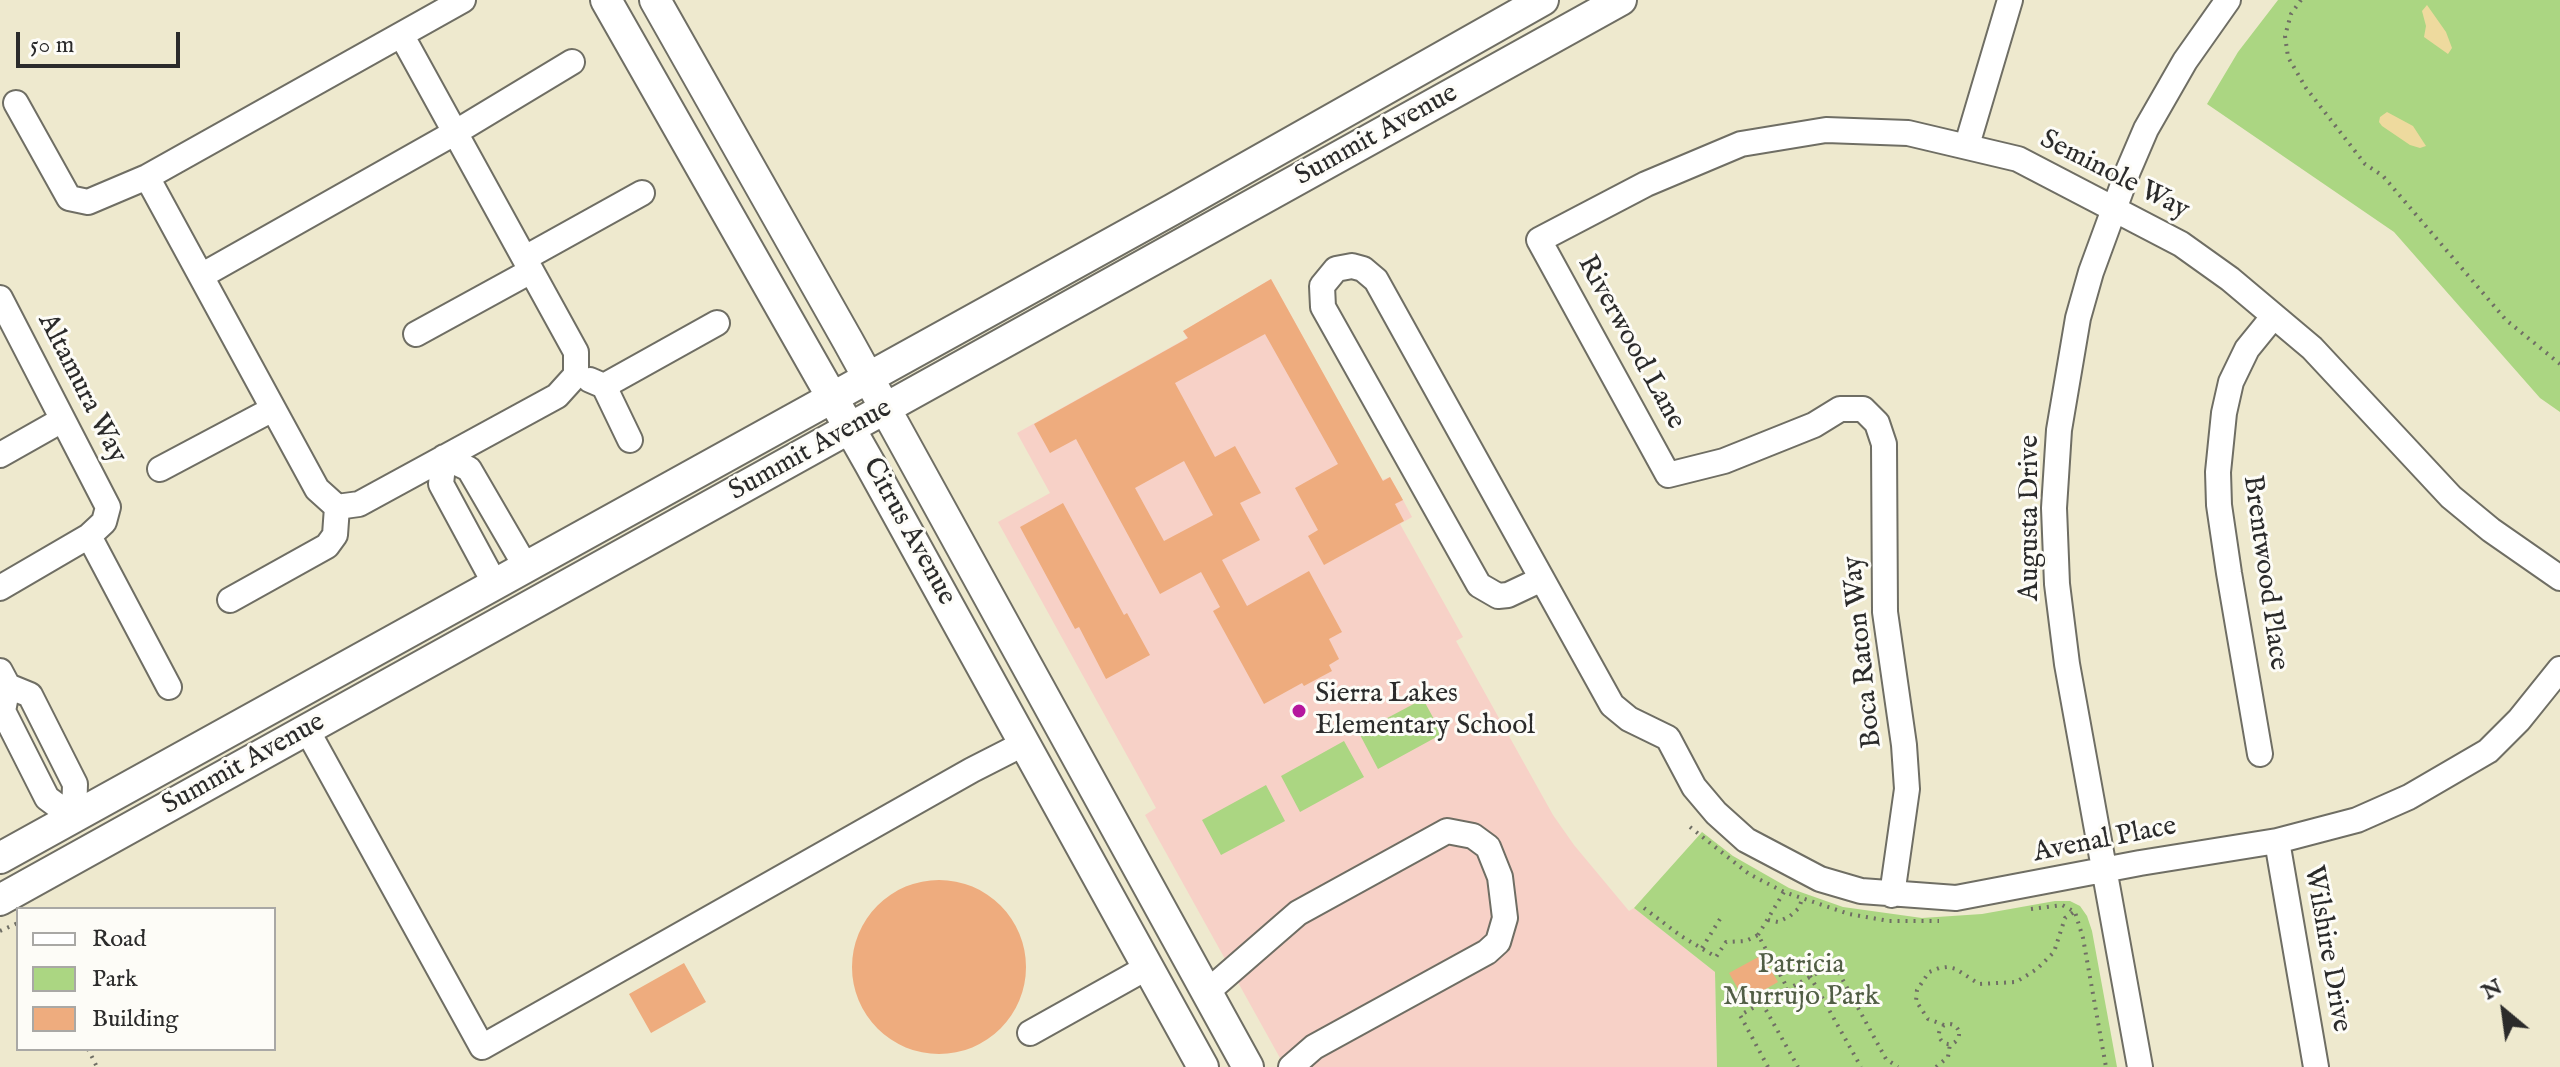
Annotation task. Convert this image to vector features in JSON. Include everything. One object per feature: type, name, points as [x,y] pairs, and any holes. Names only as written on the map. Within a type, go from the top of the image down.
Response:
[{"type":"main road","name":"Citrus Avenue","points":[[606,0],[850,430],[1203,1067]]},
{"type":"main road","name":"Citrus Avenue","points":[[655,0],[1248,1067]]},
{"type":"main road","name":"Summit Avenue","points":[[0,858],[1543,0]]},
{"type":"main road","name":"Summit Avenue","points":[[0,900],[850,430],[1606,4]]},
{"type":"street","points":[[16,103],[69,198],[88,202],[147,177],[463,0]]},
{"type":"street","points":[[1967,145],[2010,0]]},
{"type":"street","name":"Augusta Drive","points":[[2140,1067],[2067,664],[2057,584],[2054,508],[2059,430],[2068,365],[2091,272],[2114,210],[2146,129],[2185,61],[2228,0]]},
{"type":"street","points":[[147,177],[317,489],[337,507],[359,504],[557,396],[576,375],[576,352],[402,36]]},
{"type":"street","points":[[201,276],[456,132],[572,62]]},
{"type":"street","name":"Seminole Way","points":[[1539,240],[1646,184],[1741,144],[1826,130],[1908,133],[2018,159],[2181,244],[2230,279],[2312,348],[2451,497],[2491,530],[2560,578]]},
{"type":"street","points":[[416,334],[642,193]]},
{"type":"street","name":"Riverwood Lane","points":[[1539,240],[1668,475],[1724,461],[1814,425],[1840,409],[1863,409]]},
{"type":"street","points":[[1352,266],[1363,269],[1376,280],[1542,579],[1519,591],[1498,596],[1479,585],[1473,576],[1323,307],[1322,286],[1336,269],[1352,266]]},
{"type":"street","name":"Altamura Way","points":[[0,298],[108,507],[104,522],[89,536]]},
{"type":"street","name":"Brentwood Place","points":[[2260,754],[2229,573],[2219,505],[2218,472],[2224,413],[2231,382],[2247,349],[2273,317]]},
{"type":"street","points":[[604,386],[717,323]]},
{"type":"street","points":[[576,375],[604,386],[630,440]]},
{"type":"street","points":[[160,469],[273,409]]},
{"type":"street","name":"Boca Raton Way","points":[[1863,409],[1877,423],[1884,444],[1885,612],[1907,789],[1892,895]]},
{"type":"street","points":[[0,455],[62,420]]},
{"type":"street","points":[[444,457],[469,469],[526,567]]},
{"type":"street","points":[[444,457],[441,484],[495,584]]},
{"type":"street","points":[[456,512],[485,496]]},
{"type":"street","points":[[230,600],[327,546],[335,535],[337,507]]},
{"type":"street","points":[[0,588],[89,536],[169,687]]},
{"type":"street","name":"Avenal Place","points":[[1542,579],[1612,705],[1629,719],[1668,738],[1694,787],[1716,813],[1746,840],[1820,879],[1861,891],[1892,895],[1956,898],[2277,841],[2357,820],[2409,797],[2488,751],[2519,720],[2560,669]]},
{"type":"street","points":[[4,679],[30,695],[75,784],[74,818]]},
{"type":"street","points":[[307,730],[482,1047],[1025,743]]},
{"type":"street","points":[[1207,992],[1298,913],[1447,831],[1473,836],[1488,847],[1500,877],[1505,918],[1498,942],[1487,952],[1314,1047],[1291,1067]]},
{"type":"street","name":"Wilshire Drive","points":[[2277,841],[2316,1067]]},
{"type":"street","points":[[1030,1033],[1148,967]]},
{"type":"path","points":[[2301,0],[2291,14],[2285,36],[2288,57],[2306,88],[2365,164],[2383,176],[2506,320],[2560,364]]},
{"type":"path","points":[[1768,920],[1784,920],[1795,912],[1802,899]]},
{"type":"path","points":[[1644,908],[1716,957],[1726,942],[1746,941],[1758,935],[1788,989]]},
{"type":"path","points":[[1944,1025],[1939,1036],[1942,1042],[1950,1044],[1957,1040],[1958,1030],[1953,1025],[1928,1019],[1916,1001],[1917,990],[1929,972],[1948,967],[1979,984],[2016,982],[2037,969],[2054,952],[2065,918],[2075,912],[2083,938],[2106,1067]]},
{"type":"path","points":[[1702,948],[1720,919]]},
{"type":"path","points":[[1768,1067],[1740,1015],[1834,964],[1889,1064],[1898,1067]]},
{"type":"path","points":[[1810,976],[1861,1067]]},
{"type":"path","points":[[1762,1003],[1798,1067]]},
{"type":"path","points":[[1936,1067],[1948,1057],[1950,1044]]},
{"type":"shaded area","name":"Sierra Lakes Elementary School","points":[[1271,279],[1382,480],[1390,477],[1412,517],[1400,524],[1463,637],[1456,641],[1553,815],[1629,911],[1634,908],[1715,972],[1717,1067],[1285,1067],[1145,815],[1156,808],[998,522],[1050,493],[1017,433],[1187,338],[1183,331]]},
{"type":"green space","points":[[2278,0],[2560,0],[2560,412],[2540,398],[2394,232],[2207,104],[2238,52]]},
{"type":"green space","points":[[1423,699],[1442,734],[1378,769],[1359,733]]},
{"type":"green space","points":[[1344,741],[1364,777],[1300,812],[1281,776]]},
{"type":"green space","points":[[1266,785],[1285,821],[1221,855],[1202,820]]},
{"type":"green space","name":"Patricia Murrujo Park","points":[[1702,832],[1733,856],[1789,888],[1843,907],[1922,918],[1982,914],[2055,901],[2070,901],[2080,906],[2092,931],[2117,1067],[1717,1067],[1715,972],[1634,908]]},
{"type":"sand","points":[[2427,5],[2446,32],[2452,48],[2448,54],[2424,37],[2426,26],[2422,11]]},
{"type":"sand","points":[[2387,112],[2413,126],[2426,146],[2410,145],[2382,126],[2380,117]]},
{"type":"building","points":[[1271,279],[1383,481],[1390,477],[1403,500],[1395,504],[1404,521],[1324,565],[1308,536],[1318,530],[1295,488],[1338,464],[1265,334],[1175,383],[1215,457],[1235,446],[1261,493],[1240,503],[1260,540],[1222,560],[1247,606],[1309,571],[1342,632],[1329,639],[1339,659],[1329,665],[1332,671],[1264,704],[1213,611],[1220,607],[1201,572],[1160,594],[1076,439],[1050,453],[1034,424],[1188,338],[1183,331]],"holes":[[[1184,461],[1213,515],[1164,541],[1135,488]]]},
{"type":"building","points":[[1063,503],[1124,615],[1127,613],[1150,655],[1106,679],[1020,527]]},
{"type":"building","points":[[939,880],[972,886],[1001,905],[1020,934],[1026,967],[1020,1000],[1001,1029],[972,1048],[939,1054],[906,1048],[877,1029],[858,1000],[852,967],[858,934],[877,905],[906,886]]},
{"type":"building","points":[[1762,955],[1778,982],[1745,1001],[1729,973]]},
{"type":"building","points":[[684,963],[706,1002],[651,1033],[629,994]]},
{"type":"place","name":"Sierra Lakes Elementary School","points":[[1299,711]]}]
